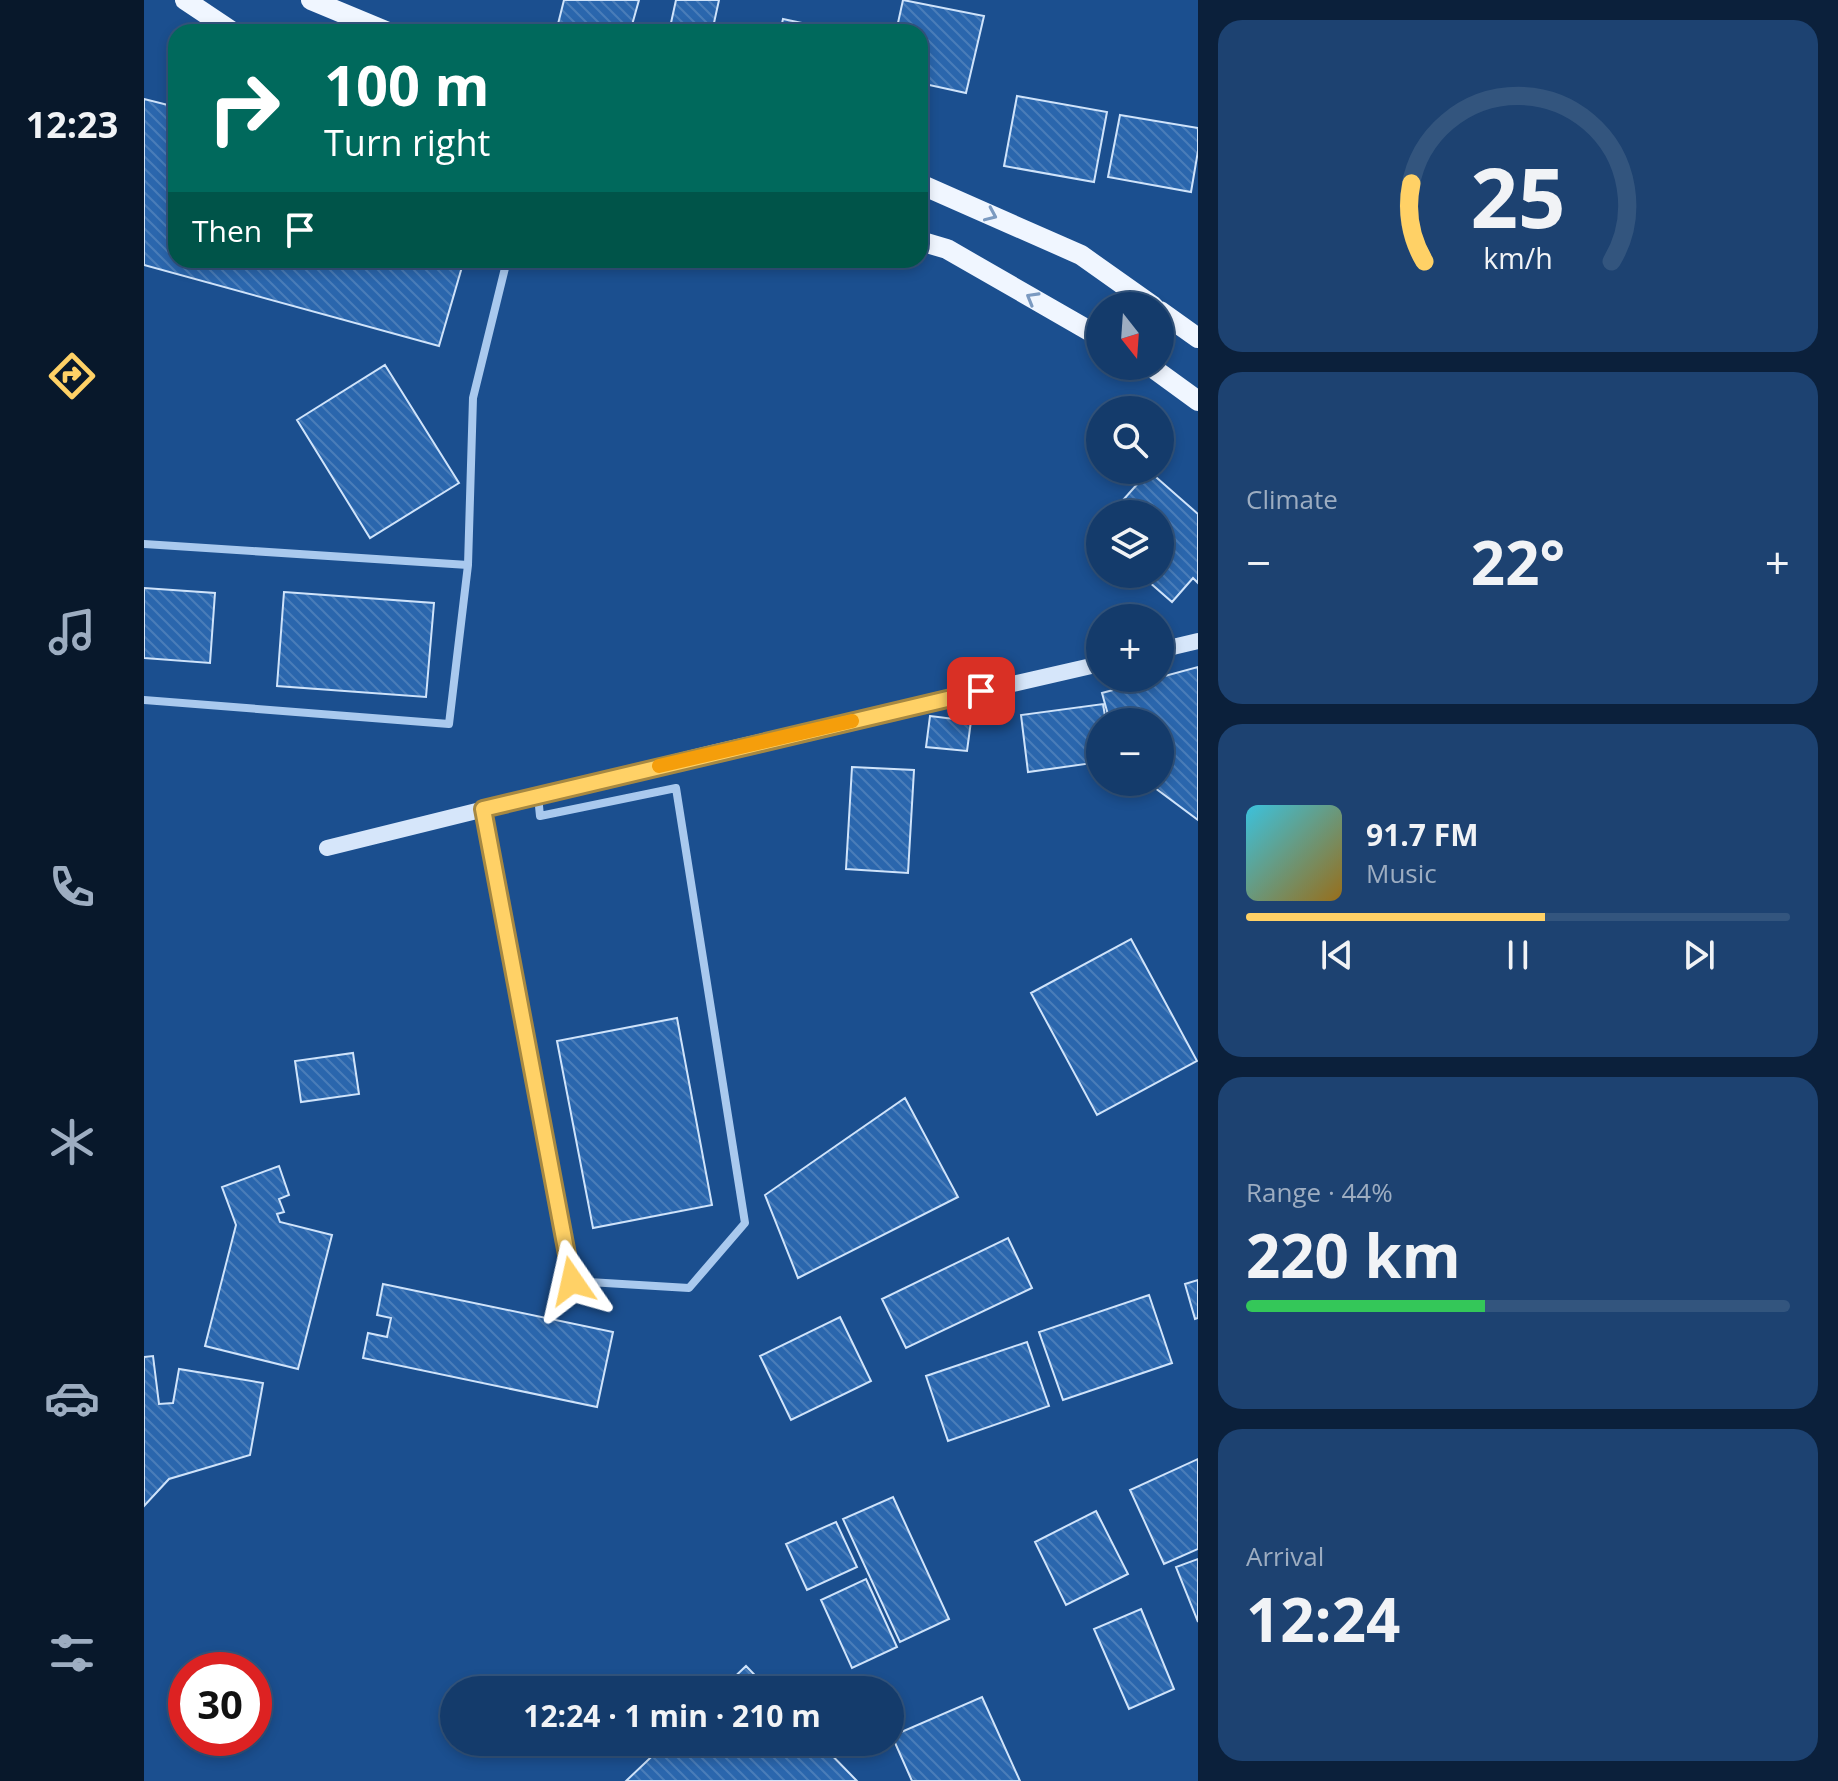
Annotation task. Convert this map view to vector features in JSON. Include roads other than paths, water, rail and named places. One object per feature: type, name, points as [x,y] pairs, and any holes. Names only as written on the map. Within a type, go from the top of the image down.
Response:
[{"type":"main road","points":[[185,0],[221,24]]},
{"type":"main road","points":[[311,0],[369,24]]},
{"type":"main road","points":[[928,188],[1081,255],[1133,292]]},
{"type":"main road","points":[[928,243],[947,249],[1086,329]]},
{"type":"main road","points":[[1174,321],[1198,338]]},
{"type":"main road","points":[[1169,380],[1198,401]]},
{"type":"street","points":[[144,700],[449,724],[468,565],[473,398],[505,268]]},
{"type":"street","points":[[144,544],[468,565]]},
{"type":"street","points":[[1174,647],[1198,641]]},
{"type":"street","points":[[327,848],[537,795],[1086,667]]},
{"type":"street","points":[[483,809],[572,1281],[689,1288],[745,1223],[676,788],[540,816],[537,795]]}]
